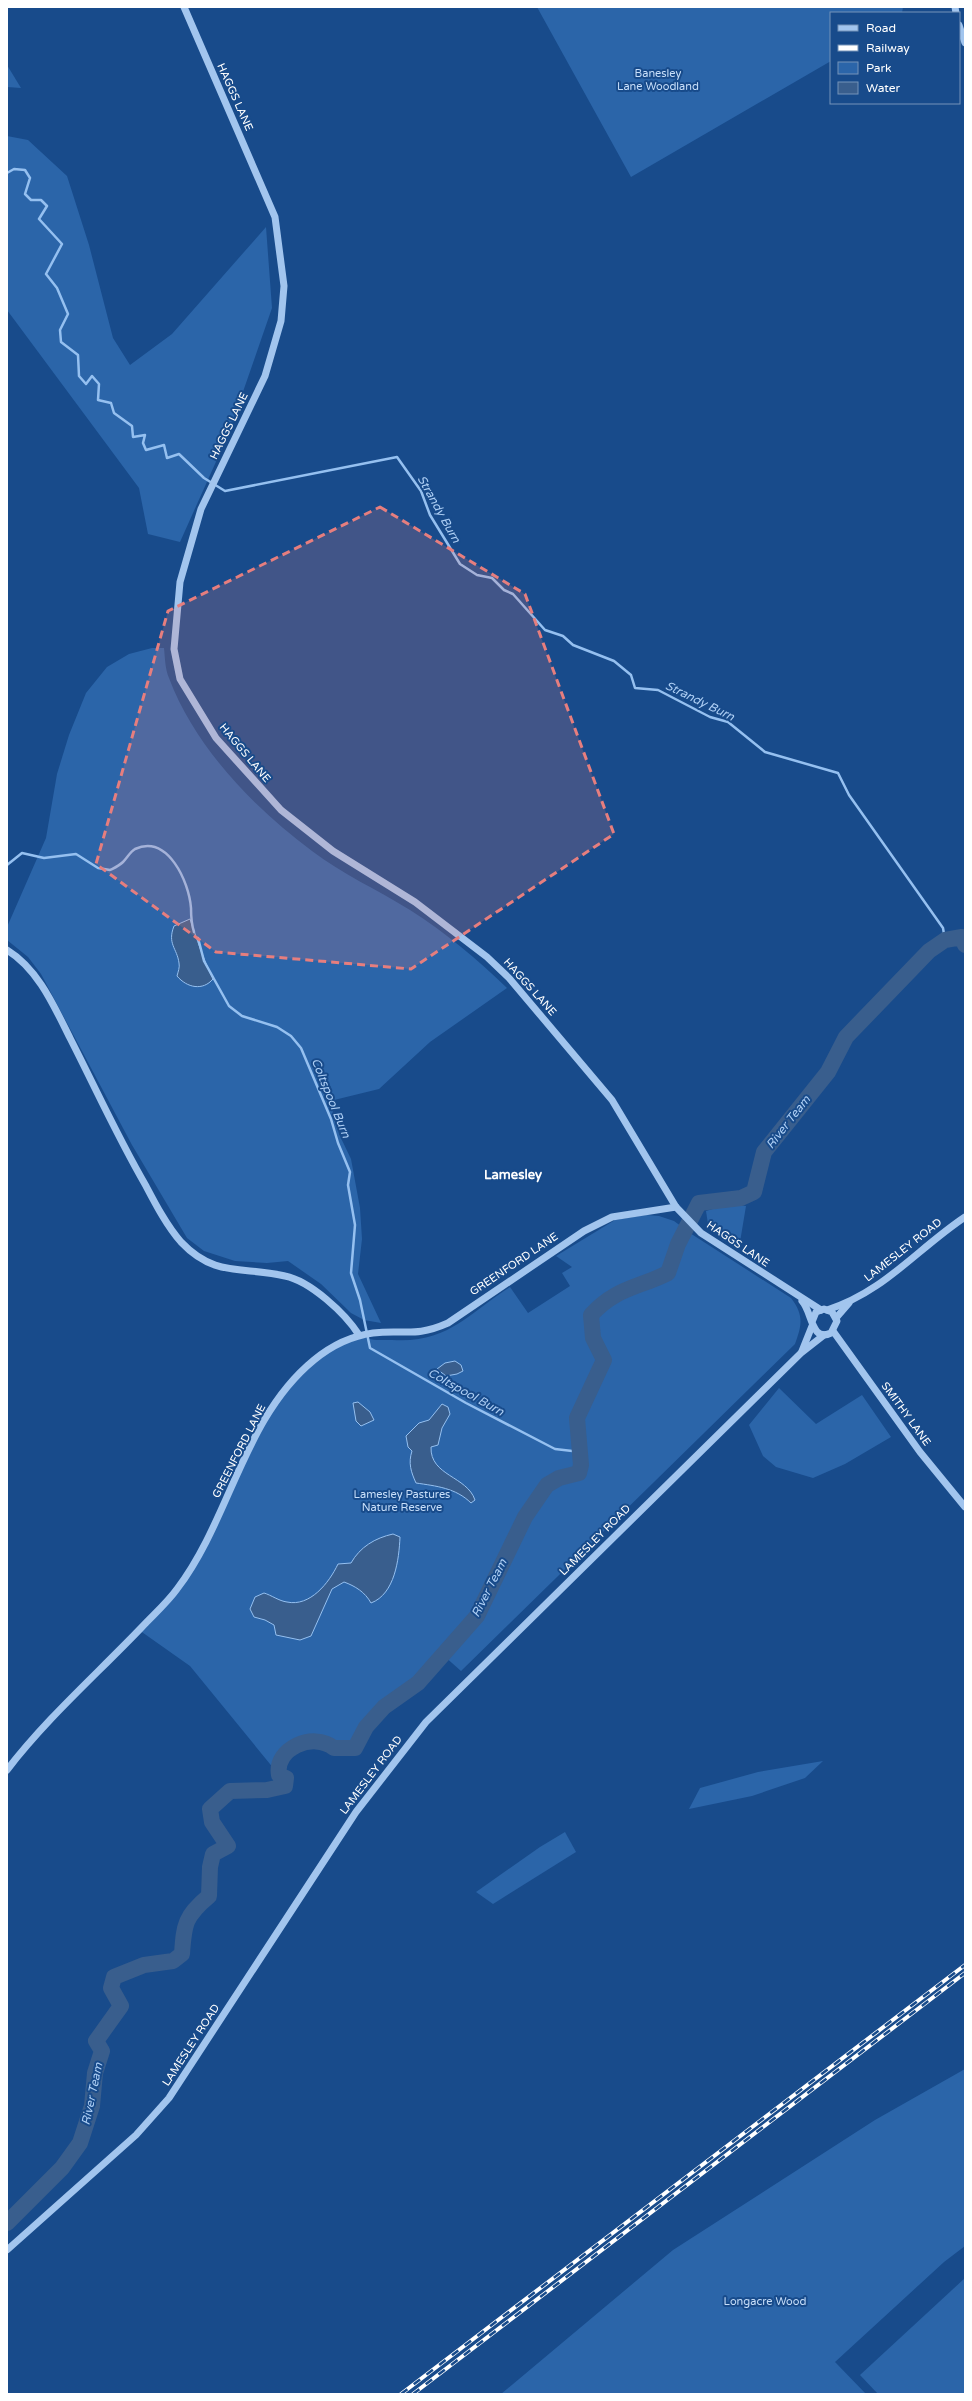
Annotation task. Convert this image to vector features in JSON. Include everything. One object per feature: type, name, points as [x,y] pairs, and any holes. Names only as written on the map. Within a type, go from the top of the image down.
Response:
[{"type":"street","name":"HAGGS LANE","points":[[184,7],[275,217],[284,286],[281,321],[265,376],[201,509],[180,582],[174,649],[180,679],[216,738],[246,774],[281,810],[333,851],[415,902],[487,957],[510,978],[612,1100],[678,1209],[700,1233],[798,1296],[824,1310]]},
{"type":"street","points":[[960,27],[965,43]]},
{"type":"street","points":[[7,950],[18,957],[36,977],[58,1015],[134,1165],[161,1213],[180,1241],[194,1255],[214,1267],[286,1276],[314,1290],[352,1324],[359,1335]]},
{"type":"street","name":"GREENFORD LANE","points":[[7,1770],[60,1709],[106,1666],[176,1590],[197,1561],[265,1418],[281,1394],[314,1360],[333,1346],[359,1335],[375,1332],[414,1334],[429,1331],[448,1323],[584,1231],[612,1217],[678,1209]]},
{"type":"street","name":"LAMESLEY ROAD","points":[[824,1310],[854,1300],[886,1281],[929,1244],[965,1217]]},
{"type":"street","name":"HAGGS LANE","points":[[798,1296],[808,1308],[812,1324]]},
{"type":"street","name":"LAMESLEY ROAD","points":[[836,1318],[854,1300]]},
{"type":"street","points":[[824,1310],[832,1312],[836,1318],[834,1331],[824,1335],[818,1333],[812,1324],[814,1314],[824,1310]]},
{"type":"street","name":"LAMESLEY ROAD","points":[[801,1352],[812,1324]]},
{"type":"street","name":"SMITHY LANE","points":[[834,1331],[920,1452],[965,1507]]},
{"type":"street","name":"LAMESLEY ROAD","points":[[7,2250],[136,2135],[170,2098],[356,1812],[426,1722],[801,1352],[824,1335]]},
{"type":"highlighted area","points":[[380,507],[525,594],[614,834],[411,969],[216,952],[96,864],[168,611]]},
{"type":"green space","name":"Banesley Lane Woodland","points":[[537,7],[903,7],[902,12],[830,12],[830,62],[631,177]]},
{"type":"green space","points":[[7,65],[21,88],[7,87]]},
{"type":"green space","points":[[7,136],[28,140],[67,176],[89,245],[113,338],[130,365],[172,334],[266,227],[272,308],[228,435],[180,542],[148,534],[139,488],[7,310]]},
{"type":"green space","points":[[152,648],[164,648],[165,663],[168,674],[180,703],[194,728],[228,774],[268,815],[312,851],[348,875],[410,910],[436,928],[485,967],[507,988],[430,1042],[379,1089],[330,1101],[339,1134],[351,1159],[360,1208],[362,1239],[358,1274],[381,1323],[364,1320],[351,1313],[321,1284],[288,1261],[267,1263],[235,1261],[204,1251],[187,1238],[132,1145],[41,974],[28,957],[7,940],[7,927],[46,838],[57,774],[69,735],[86,693],[107,667],[129,654]]},
{"type":"green space","points":[[729,1204],[746,1206],[740,1242],[723,1241],[708,1224],[706,1211]]},
{"type":"green space","name":"Lamesley Pastures Nature Reserve","points":[[646,1215],[659,1216],[674,1221],[693,1235],[791,1298],[800,1315],[800,1326],[795,1344],[461,1671],[443,1655],[418,1683],[384,1707],[366,1727],[355,1748],[334,1748],[325,1741],[307,1740],[295,1747],[281,1759],[277,1767],[279,1775],[190,1666],[139,1630],[197,1561],[265,1418],[314,1360],[359,1335],[379,1340],[411,1340],[428,1337],[456,1325],[510,1287],[528,1313],[570,1286],[562,1273],[572,1267],[556,1256],[615,1220]]},
{"type":"green space","points":[[779,1388],[816,1424],[862,1395],[891,1437],[845,1464],[813,1478],[776,1467],[763,1456],[749,1425]]},
{"type":"green space","points":[[823,1761],[805,1778],[752,1796],[689,1809],[700,1788],[758,1772]]},
{"type":"green space","points":[[565,1832],[576,1852],[493,1904],[476,1892],[540,1847]]},
{"type":"green space","name":"Longacre Wood","points":[[965,2069],[965,2246],[944,2262],[835,2362],[866,2394],[501,2394],[673,2250],[875,2120]]},
{"type":"green space","points":[[965,2278],[965,2394],[878,2394],[860,2375]]},
{"type":"water","points":[[190,919],[213,979],[209,983],[200,986],[185,983],[177,976],[179,965],[172,942],[172,932],[174,926]]},
{"type":"water","points":[[455,1361],[461,1365],[463,1371],[446,1376],[437,1369],[445,1363]]},
{"type":"water","points":[[358,1402],[370,1412],[374,1420],[361,1426],[356,1421],[353,1403]]},
{"type":"water","points":[[442,1404],[448,1407],[450,1414],[442,1428],[438,1445],[431,1447],[432,1457],[442,1470],[471,1492],[475,1500],[471,1503],[459,1494],[445,1488],[416,1483],[411,1471],[410,1460],[412,1451],[408,1447],[406,1436],[419,1423],[429,1420]]},
{"type":"water","points":[[393,1534],[400,1537],[397,1565],[394,1575],[386,1592],[371,1603],[359,1590],[344,1582],[332,1589],[311,1636],[300,1640],[276,1635],[274,1625],[265,1620],[254,1617],[250,1609],[255,1597],[264,1593],[284,1601],[295,1603],[303,1601],[318,1592],[324,1586],[338,1564],[351,1563],[363,1548],[380,1538]]},
{"type":"waterway","name":"Strandy Burn","points":[[7,173],[14,169],[25,170],[30,178],[25,194],[31,200],[41,200],[47,206],[39,219],[62,244],[46,274],[57,288],[68,314],[60,330],[61,342],[78,355],[79,376],[86,384],[92,376],[99,384],[98,400],[111,403],[114,413],[132,426],[133,437],[145,435],[143,443],[146,450],[164,445],[167,458],[179,454],[204,478],[225,491],[397,457],[421,491],[430,515],[460,564],[477,575],[492,578],[504,590],[513,594],[545,630],[563,636],[573,645],[614,661],[631,675],[635,688],[658,690],[710,717],[728,722],[765,752],[838,773],[849,795],[943,928],[945,940]]},
{"type":"waterway","name":"Coltspool Burn","points":[[7,865],[22,853],[44,858],[76,854],[98,868],[110,870],[121,863],[135,849],[147,846],[157,848],[167,854],[175,863],[181,874],[189,897],[194,932]]},
{"type":"waterway","name":"River Team","points":[[7,2223],[62,2168],[80,2143],[92,2106],[95,2073],[102,2051],[96,2041],[121,2006],[111,1988],[114,1977],[144,1965],[173,1961],[182,1954],[187,1921],[195,1909],[209,1896],[210,1867],[213,1854],[228,1846],[212,1822],[210,1809],[230,1791],[267,1790],[285,1786],[286,1778],[279,1775],[279,1766],[283,1757],[297,1745],[316,1741],[325,1743],[334,1748],[355,1748],[366,1727],[384,1707],[418,1683],[477,1616],[525,1517],[547,1485],[559,1478],[579,1473],[581,1465],[577,1418],[604,1360],[593,1338],[591,1315],[600,1306],[618,1294],[668,1273],[678,1244],[699,1203],[741,1198],[754,1192],[764,1152],[828,1072],[846,1037],[929,951],[945,940],[962,937],[965,945]]},
{"type":"waterway","name":"Coltspool Burn","points":[[198,938],[204,961],[229,1006],[242,1016],[277,1027],[291,1036],[301,1048],[331,1119],[338,1143],[350,1172],[348,1185],[355,1225],[351,1273],[360,1300],[370,1348],[466,1403],[555,1449],[581,1452]]},
{"type":"railway","points":[[401,2394],[965,1965]]},
{"type":"railway","points":[[413,2394],[965,1973]]},
{"type":"district","name":"Lamesley","points":[[513,1175]]}]
